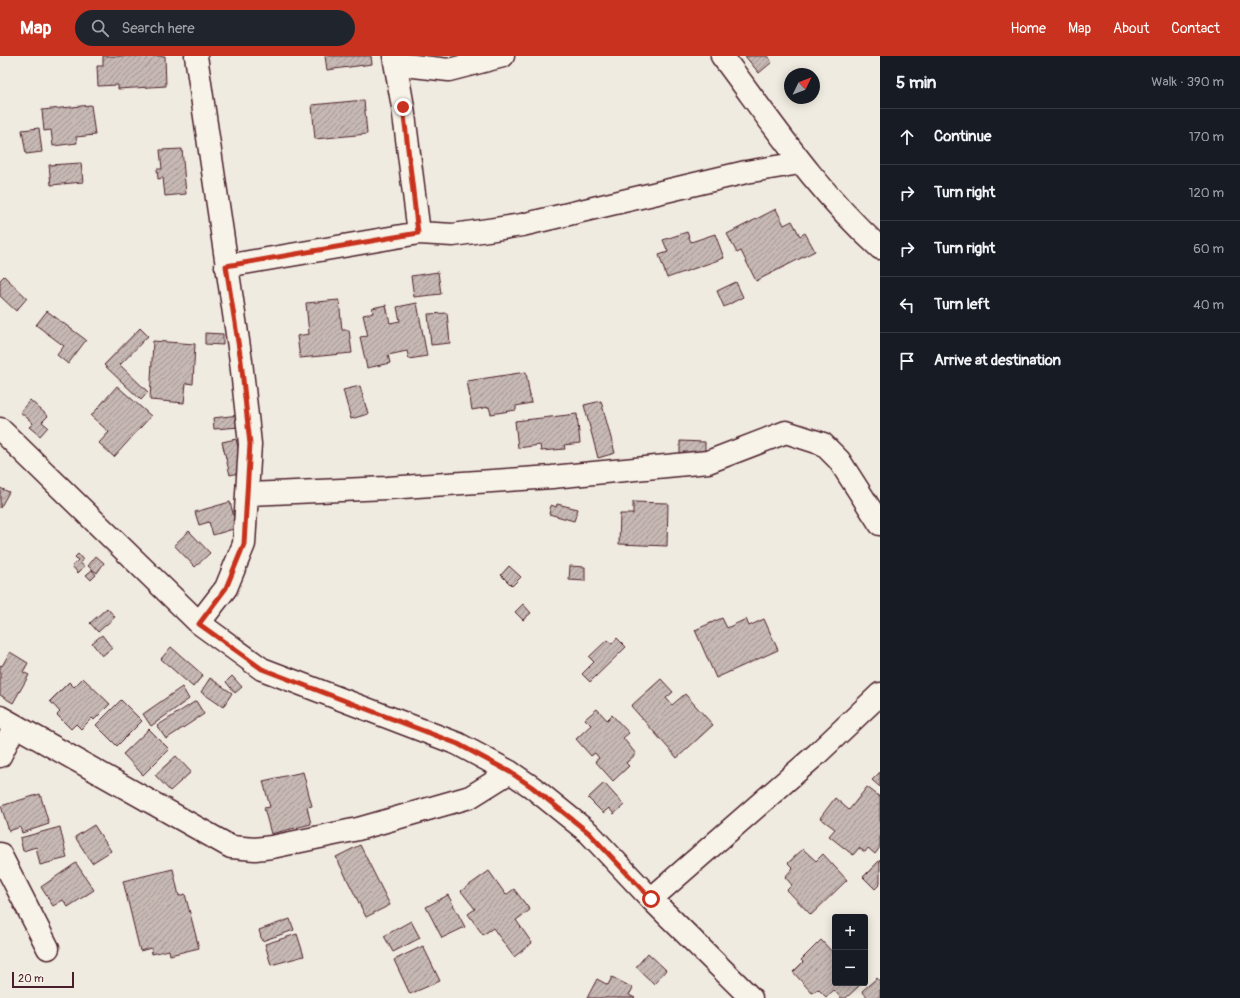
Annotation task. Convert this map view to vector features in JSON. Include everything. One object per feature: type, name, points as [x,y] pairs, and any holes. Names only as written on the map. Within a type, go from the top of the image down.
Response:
[{"type":"street","points":[[196,56],[241,361],[250,444],[244,544],[226,588],[199,624]]},
{"type":"street","points":[[418,233],[395,60],[450,70],[503,56]]},
{"type":"street","points":[[722,56],[800,164],[852,223],[880,248]]},
{"type":"street","points":[[226,266],[418,233],[453,235],[522,224],[746,172],[800,164]]},
{"type":"street","points":[[0,429],[199,624],[262,669],[458,744],[510,772],[532,787],[589,833],[651,899],[751,998]]},
{"type":"street","points":[[246,494],[387,488],[544,477],[708,462],[786,432],[822,444],[839,460],[880,524]]},
{"type":"street","points":[[651,899],[817,754],[880,694]]},
{"type":"street","points":[[0,756],[8,722],[231,847],[242,849],[272,847],[358,829],[470,797],[510,772]]},
{"type":"street","points":[[0,854],[48,948]]},
{"type":"building","points":[[103,56],[165,56],[166,86],[118,89],[118,85],[98,86],[97,66],[103,66]]},
{"type":"building","points":[[325,56],[371,56],[372,64],[327,70]]},
{"type":"building","points":[[745,56],[767,56],[772,62],[759,73]]},
{"type":"building","points":[[364,100],[367,134],[315,139],[312,105]]},
{"type":"building","points":[[91,105],[95,135],[76,137],[77,143],[53,146],[51,130],[44,131],[42,110]]},
{"type":"building","points":[[39,128],[42,152],[26,154],[22,130]]},
{"type":"building","points":[[182,149],[186,194],[165,196],[163,178],[158,179],[157,169],[162,169],[160,150]]},
{"type":"building","points":[[81,163],[83,182],[51,185],[49,165]]},
{"type":"building","points":[[776,209],[784,225],[792,221],[800,236],[805,233],[815,251],[756,281],[741,251],[737,253],[727,234]]},
{"type":"building","points":[[687,232],[691,242],[715,234],[724,258],[667,278],[659,255],[668,252],[663,240]]},
{"type":"building","points":[[438,272],[441,294],[414,297],[411,276]]},
{"type":"building","points":[[4,276],[27,298],[16,311],[0,296],[0,280]]},
{"type":"building","points":[[736,282],[743,297],[724,307],[717,291]]},
{"type":"building","points":[[339,300],[342,330],[349,330],[352,353],[300,358],[297,336],[309,334],[306,303]]},
{"type":"building","points":[[417,303],[427,356],[409,359],[407,351],[388,355],[390,363],[367,368],[360,337],[368,336],[363,315],[373,313],[372,308],[386,305],[390,323],[400,321],[397,307]]},
{"type":"building","points":[[47,311],[86,340],[68,364],[57,355],[64,346],[36,325]]},
{"type":"building","points":[[447,313],[450,343],[431,345],[428,314]]},
{"type":"building","points":[[140,328],[148,336],[120,365],[148,392],[141,400],[104,365]]},
{"type":"building","points":[[205,333],[223,334],[223,345],[205,344]]},
{"type":"building","points":[[153,341],[195,344],[193,384],[186,383],[184,403],[150,400]]},
{"type":"building","points":[[526,372],[531,403],[516,406],[516,410],[491,414],[489,407],[472,410],[467,381]]},
{"type":"building","points":[[117,386],[151,416],[114,457],[99,443],[109,432],[91,416]]},
{"type":"building","points":[[360,386],[368,414],[351,419],[343,390]]},
{"type":"building","points":[[30,400],[48,416],[42,422],[48,427],[40,436],[29,427],[33,423],[20,412]]},
{"type":"building","points":[[601,401],[615,453],[598,458],[584,405]]},
{"type":"building","points":[[577,414],[580,443],[564,445],[565,449],[541,451],[540,445],[518,448],[515,421]]},
{"type":"building","points":[[239,415],[240,427],[214,429],[213,418]]},
{"type":"building","points":[[236,439],[244,472],[230,475],[222,442]]},
{"type":"building","points":[[680,441],[705,442],[705,458],[680,457]]},
{"type":"building","points":[[0,488],[9,492],[0,508]]},
{"type":"building","points":[[230,502],[237,528],[213,535],[209,522],[199,525],[195,512]]},
{"type":"building","points":[[633,502],[668,503],[667,546],[619,544],[620,514],[633,514]]},
{"type":"building","points":[[557,504],[578,509],[574,521],[549,514],[551,505],[556,507]]},
{"type":"building","points":[[189,531],[210,553],[195,567],[174,545]]},
{"type":"building","points":[[78,554],[83,560],[80,562],[84,567],[78,573],[72,566],[78,560],[75,557]]},
{"type":"building","points":[[96,556],[104,563],[97,573],[88,566]]},
{"type":"building","points":[[509,566],[521,577],[512,586],[501,575]]},
{"type":"building","points":[[570,566],[585,567],[585,581],[569,580]]},
{"type":"building","points":[[92,570],[96,575],[91,580],[86,575]]},
{"type":"building","points":[[523,604],[531,613],[523,620],[515,612]]},
{"type":"building","points":[[107,608],[115,617],[98,632],[90,623]]},
{"type":"building","points":[[722,618],[727,628],[746,619],[749,626],[764,619],[778,650],[716,678],[695,630]]},
{"type":"building","points":[[102,635],[112,648],[102,656],[92,643]]},
{"type":"building","points":[[617,638],[626,647],[590,682],[582,674],[594,662],[589,657],[607,640],[612,644]]},
{"type":"building","points":[[171,647],[203,675],[193,687],[161,659]]},
{"type":"building","points":[[10,652],[28,663],[23,672],[29,675],[13,703],[0,695],[0,665],[2,666]]},
{"type":"building","points":[[232,676],[242,687],[235,693],[226,682]]},
{"type":"building","points":[[83,678],[110,704],[94,720],[92,718],[81,729],[76,724],[71,729],[57,715],[60,712],[50,701],[69,682],[74,687]]},
{"type":"building","points":[[210,678],[232,693],[223,707],[201,692]]},
{"type":"building","points":[[661,679],[673,692],[666,698],[672,705],[685,694],[713,725],[677,758],[631,706]]},
{"type":"building","points":[[182,687],[189,699],[151,726],[143,714]]},
{"type":"building","points":[[121,700],[142,721],[117,746],[96,725]]},
{"type":"building","points":[[196,701],[204,714],[166,739],[157,726]]},
{"type":"building","points":[[597,709],[607,720],[612,715],[629,733],[623,738],[636,754],[626,763],[629,766],[613,781],[595,761],[599,758],[595,753],[591,756],[576,739],[591,725],[585,719]]},
{"type":"building","points":[[149,729],[169,749],[143,775],[123,754]]},
{"type":"building","points":[[176,756],[191,772],[170,791],[155,775]]},
{"type":"building","points":[[303,772],[312,806],[307,807],[311,824],[271,834],[264,808],[270,807],[263,781]]},
{"type":"building","points":[[880,772],[880,787],[872,780]]},
{"type":"building","points":[[604,783],[624,805],[614,814],[609,808],[603,813],[588,798]]},
{"type":"building","points":[[867,787],[880,797],[880,847],[875,854],[868,848],[865,852],[859,848],[853,855],[829,836],[835,829],[820,818],[835,798],[849,810]]},
{"type":"building","points":[[40,794],[49,824],[22,833],[20,827],[9,831],[1,806]]},
{"type":"building","points":[[94,825],[111,851],[92,863],[75,837]]},
{"type":"building","points":[[60,827],[67,858],[40,865],[36,847],[23,851],[20,838]]},
{"type":"building","points":[[360,845],[390,905],[366,917],[336,857]]},
{"type":"building","points":[[803,849],[816,861],[823,854],[847,880],[811,915],[787,890],[792,885],[785,877],[793,868],[788,863]]},
{"type":"building","points":[[880,860],[880,884],[875,889],[863,877]]},
{"type":"building","points":[[76,863],[94,890],[68,907],[63,900],[53,906],[41,887]]},
{"type":"building","points":[[173,869],[179,896],[185,894],[199,948],[170,955],[169,950],[152,954],[151,948],[140,951],[123,881]]},
{"type":"building","points":[[489,871],[506,895],[514,889],[530,910],[516,920],[532,943],[514,957],[493,928],[483,935],[468,914],[475,909],[461,891]]},
{"type":"building","points":[[448,895],[465,927],[442,938],[426,907]]},
{"type":"building","points":[[290,919],[294,930],[262,941],[259,930]]},
{"type":"building","points":[[411,921],[420,938],[393,952],[384,936]]},
{"type":"building","points":[[297,934],[304,956],[271,965],[265,944]]},
{"type":"building","points":[[821,940],[832,952],[832,986],[859,986],[846,998],[841,998],[834,990],[826,997],[818,989],[812,993],[793,972],[803,962],[801,960]]},
{"type":"building","points":[[423,946],[440,981],[410,994],[394,960]]},
{"type":"building","points":[[648,953],[666,970],[654,984],[636,967]]},
{"type":"building","points":[[612,977],[633,988],[629,995],[635,998],[587,998],[597,979],[608,985]]},
{"type":"building","points":[[877,978],[880,982],[880,998],[868,998],[862,991]]},
{"type":"route","points":[[403,107],[418,233],[226,266],[241,361],[250,444],[244,544],[226,588],[199,624],[262,669],[458,744],[510,772],[532,787],[589,833],[651,899]]}]
